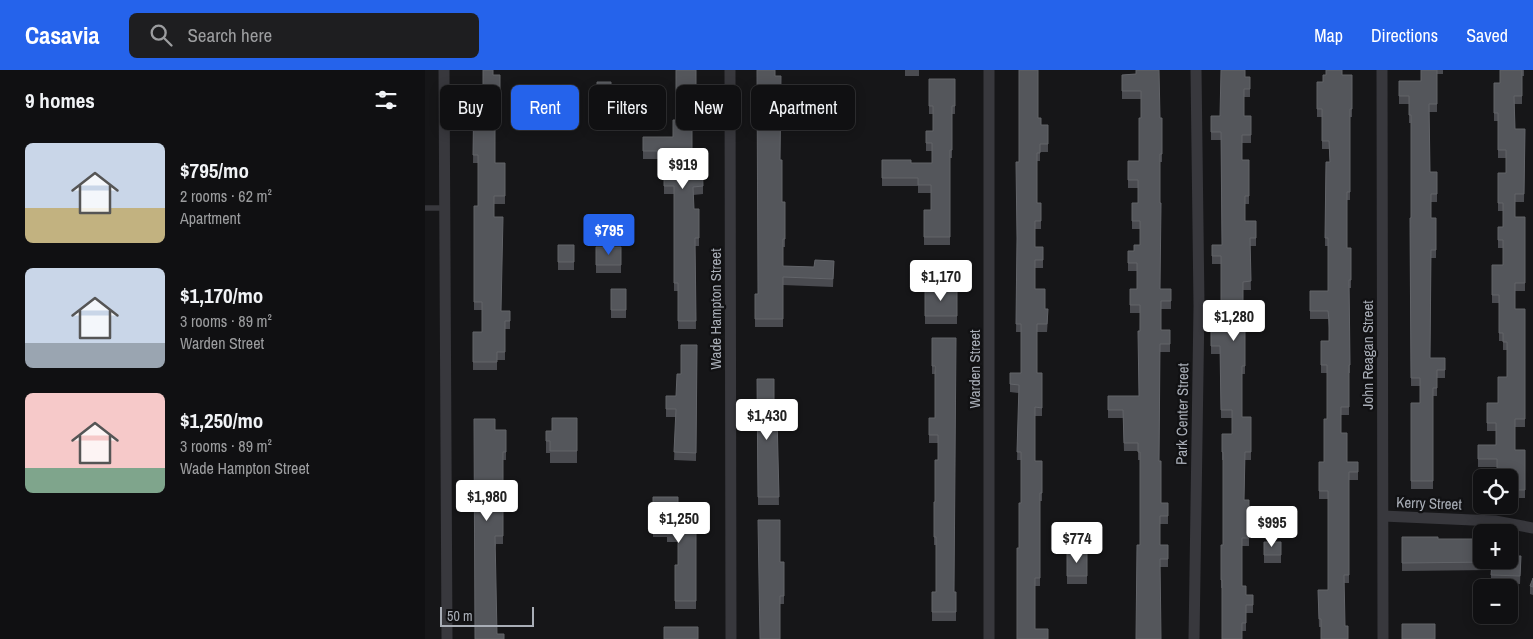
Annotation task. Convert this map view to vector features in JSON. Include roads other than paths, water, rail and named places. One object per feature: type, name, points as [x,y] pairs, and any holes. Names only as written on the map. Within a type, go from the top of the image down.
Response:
[{"type":"street","points":[[444,70],[447,639]]},
{"type":"street","name":"Wade Hampton Street","points":[[730,70],[731,639]]},
{"type":"street","name":"Warden Street","points":[[989,70],[989,639]]},
{"type":"street","name":"Park Center Street","points":[[1194,639],[1199,306],[1197,70]]},
{"type":"street","name":"John Reagan Street","points":[[1382,70],[1383,639]]},
{"type":"street","name":"Kerry Street","points":[[1383,516],[1495,521],[1533,528]]},
{"type":"lane","points":[[425,208],[445,208]]}]
